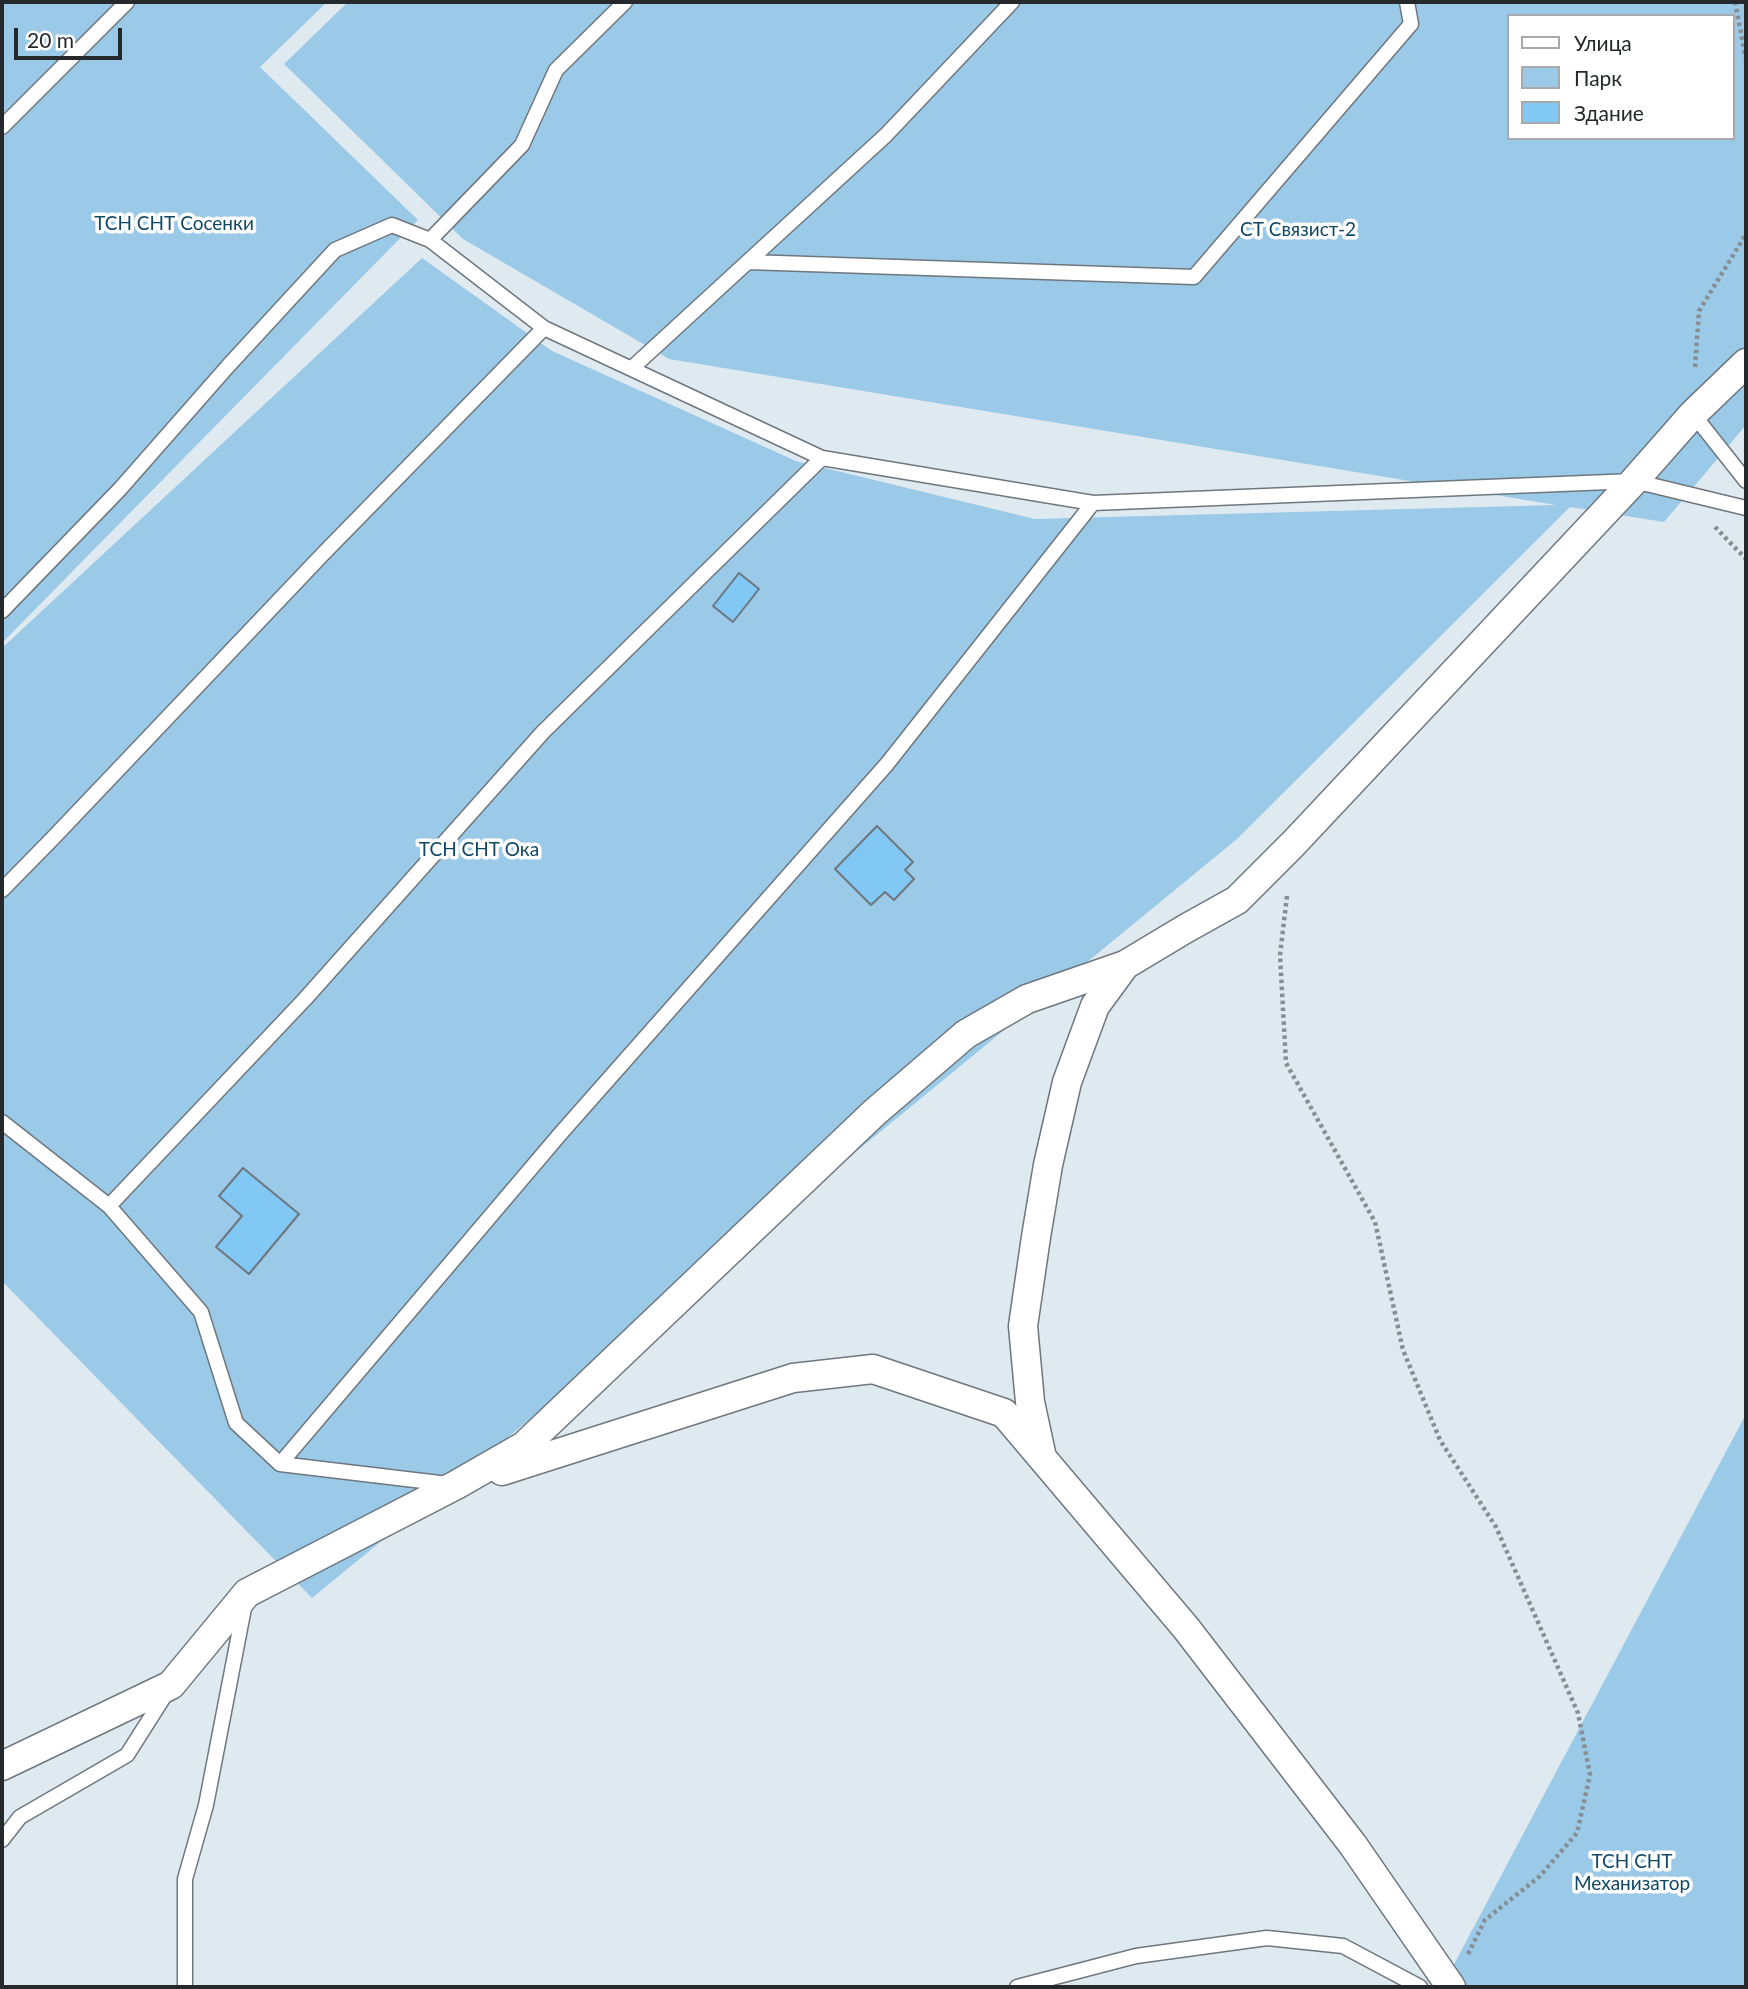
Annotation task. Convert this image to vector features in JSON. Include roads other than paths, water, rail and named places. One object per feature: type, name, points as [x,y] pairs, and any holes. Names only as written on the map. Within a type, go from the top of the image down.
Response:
[{"type":"street","points":[[2,1766],[171,1685],[247,1593],[456,1485],[524,1446],[865,1121],[966,1034],[1027,999],[1125,965],[1237,900],[1293,844],[1634,481],[1693,414],[1746,363]]},
{"type":"street","points":[[1042,1457],[1030,1402],[1023,1326],[1035,1237],[1067,1082],[1095,1006],[1125,965]]},
{"type":"street","points":[[456,1485],[793,1378],[873,1369],[1004,1413],[1186,1628],[1353,1845],[1451,1987]]},
{"type":"lane","points":[[2,127],[127,2]]},
{"type":"lane","points":[[429,240],[522,145],[555,70],[625,2]]},
{"type":"lane","points":[[632,368],[886,135],[1012,2]]},
{"type":"lane","points":[[748,262],[1194,277],[1412,24],[1407,2]]},
{"type":"lane","points":[[2,611],[120,489],[335,250],[392,225],[429,240],[544,328],[822,458],[1093,503],[1634,481],[1746,508]]},
{"type":"lane","points":[[2,890],[322,555],[544,328]]},
{"type":"lane","points":[[1693,414],[1746,481]]},
{"type":"lane","points":[[110,1206],[305,999],[544,732],[822,458]]},
{"type":"lane","points":[[280,1464],[561,1133],[887,764],[1093,503]]},
{"type":"lane","points":[[2,1122],[110,1206],[201,1312],[236,1423],[280,1464],[456,1485]]},
{"type":"lane","points":[[184,1987],[185,1879],[206,1805],[247,1593]]},
{"type":"lane","points":[[2,1840],[20,1817],[127,1755],[171,1685]]},
{"type":"lane","points":[[1017,1987],[1136,1956],[1267,1938],[1343,1946],[1420,1987]]},
{"type":"park label","name":"ТСН СНТ Сосенки","points":[[174,224]]},
{"type":"park label","name":"СТ Связист-2","points":[[1298,230]]},
{"type":"park label","name":"ТСН СНТ Ока","points":[[479,850]]},
{"type":"park label","name":"ТСН СНТ Механизатор","points":[[1632,1873]]}]
